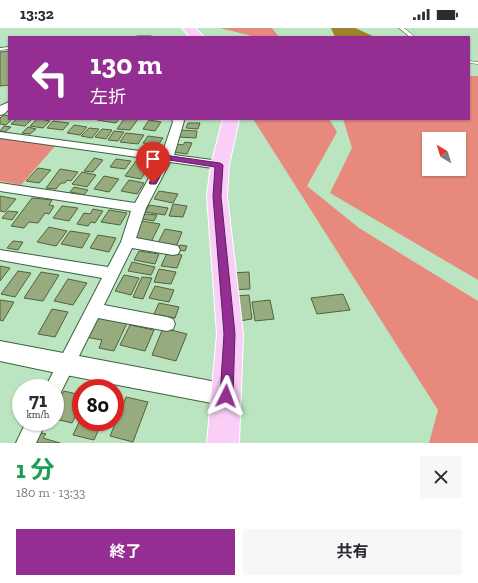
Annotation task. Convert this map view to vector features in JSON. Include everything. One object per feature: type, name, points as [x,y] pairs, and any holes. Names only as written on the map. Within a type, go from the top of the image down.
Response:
[{"type":"highway","points":[[188,28],[196,36]]},
{"type":"highway","points":[[223,443],[230,334],[217,196],[220,165],[232,120]]},
{"type":"street","points":[[59,379],[128,242],[139,208],[166,157],[179,121],[178,120]]},
{"type":"street","points":[[0,135],[220,165]]},
{"type":"street","points":[[0,187],[139,208]]},
{"type":"street","points":[[128,242],[173,250]]},
{"type":"street","points":[[0,255],[112,274]]},
{"type":"street","points":[[93,310],[167,324]]},
{"type":"street","points":[[0,351],[226,396]]},
{"type":"street","points":[[26,443],[32,431]]},
{"type":"lane","points":[[401,28],[412,36]]},
{"type":"shaded area","points":[[220,28],[272,28],[278,36],[252,36]]},
{"type":"shaded area","points":[[331,28],[355,28],[373,36],[335,36]]},
{"type":"shaded area","points":[[470,76],[478,76],[478,280],[330,193],[352,148],[343,120],[470,120]]},
{"type":"shaded area","points":[[254,120],[330,120],[337,132],[307,186],[359,228],[478,301],[478,443],[429,443],[438,410]]},
{"type":"shaded area","points":[[0,137],[56,145],[21,185],[0,181]]},
{"type":"building","points":[[8,51],[8,85],[0,86],[0,52]]},
{"type":"building","points":[[4,115],[8,116],[8,120],[11,120],[6,125],[0,124],[0,118]]},
{"type":"building","points":[[16,120],[31,120],[25,126],[11,124]]},
{"type":"building","points":[[36,120],[50,121],[43,128],[30,126]]},
{"type":"building","points":[[97,120],[118,120],[116,123]]},
{"type":"building","points":[[123,120],[137,120],[130,130],[117,129]]},
{"type":"building","points":[[149,120],[161,122],[155,131],[143,129]]},
{"type":"building","points":[[53,121],[69,123],[63,130],[47,128]]},
{"type":"building","points":[[188,123],[200,123],[198,129],[186,128]]},
{"type":"building","points":[[74,125],[87,127],[80,135],[67,133]]},
{"type":"building","points":[[4,126],[11,127],[5,132],[0,131]]},
{"type":"building","points":[[28,127],[36,129],[30,134],[22,133]]},
{"type":"building","points":[[89,128],[99,129],[92,138],[81,136]]},
{"type":"building","points":[[102,129],[112,130],[106,139],[95,137]]},
{"type":"building","points":[[180,130],[197,131],[196,138],[178,137]]},
{"type":"building","points":[[114,131],[124,132],[118,141],[108,140]]},
{"type":"building","points":[[126,133],[144,135],[138,144],[120,142]]},
{"type":"building","points":[[148,136],[163,138],[158,145],[143,143]]},
{"type":"building","points":[[185,142],[192,143],[187,154],[172,152],[176,144],[183,145]]},
{"type":"building","points":[[94,158],[103,160],[93,172],[84,171]]},
{"type":"building","points":[[116,159],[131,161],[125,169],[110,167]]},
{"type":"building","points":[[136,161],[151,164],[141,179],[125,176]]},
{"type":"building","points":[[38,168],[51,170],[39,183],[26,181]]},
{"type":"building","points":[[60,169],[78,172],[71,181],[67,180],[65,183],[61,183],[56,189],[46,188]]},
{"type":"building","points":[[82,172],[96,175],[87,187],[72,184]]},
{"type":"building","points":[[104,176],[119,179],[109,192],[94,189]]},
{"type":"building","points":[[129,180],[144,183],[137,194],[121,191]]},
{"type":"building","points":[[74,187],[88,190],[84,195],[70,192]]},
{"type":"building","points":[[159,191],[178,194],[173,203],[154,199]]},
{"type":"building","points":[[0,196],[16,199],[5,212],[0,211]]},
{"type":"building","points":[[32,198],[52,200],[49,205],[54,206],[49,214],[45,213],[38,223],[29,222],[24,228],[11,226]]},
{"type":"building","points":[[173,204],[187,206],[183,217],[169,216]]},
{"type":"building","points":[[149,205],[168,208],[165,215],[145,212]]},
{"type":"building","points":[[62,206],[78,208],[69,221],[53,218]]},
{"type":"building","points":[[93,209],[103,211],[95,223],[91,222],[88,226],[77,224],[84,213],[90,214]]},
{"type":"building","points":[[109,210],[127,213],[120,225],[101,222]]},
{"type":"building","points":[[8,211],[18,212],[12,220],[2,218]]},
{"type":"building","points":[[145,214],[157,215],[154,221],[142,219]]},
{"type":"building","points":[[142,221],[160,224],[151,242],[132,239]]},
{"type":"building","points":[[49,227],[67,231],[56,246],[37,242]]},
{"type":"building","points":[[165,229],[182,232],[176,247],[158,243]]},
{"type":"building","points":[[70,231],[90,234],[82,248],[61,244]]},
{"type":"building","points":[[98,235],[116,238],[109,252],[90,248]]},
{"type":"building","points":[[13,241],[23,242],[18,250],[7,248]]},
{"type":"building","points":[[180,245],[187,246],[185,251],[178,250]]},
{"type":"building","points":[[139,251],[159,254],[155,264],[134,260]]},
{"type":"building","points":[[167,253],[182,255],[177,268],[161,266]]},
{"type":"building","points":[[132,262],[155,267],[151,275],[128,271]]},
{"type":"building","points":[[0,266],[10,268],[0,281]]},
{"type":"building","points":[[159,269],[176,272],[171,284],[154,282]]},
{"type":"building","points":[[18,271],[31,273],[15,297],[1,294]]},
{"type":"building","points":[[41,272],[59,275],[43,301],[24,298]]},
{"type":"building","points":[[249,272],[250,289],[231,290],[230,273]]},
{"type":"building","points":[[124,275],[139,278],[131,295],[115,291]]},
{"type":"building","points":[[142,277],[152,278],[143,299],[133,297]]},
{"type":"building","points":[[68,279],[87,283],[73,305],[54,301]]},
{"type":"building","points":[[155,286],[174,290],[169,302],[149,298]]},
{"type":"building","points":[[343,294],[350,310],[317,314],[311,298]]},
{"type":"building","points":[[249,295],[252,319],[239,321],[236,296]]},
{"type":"building","points":[[0,300],[14,302],[3,321],[0,320]]},
{"type":"building","points":[[270,300],[274,319],[255,321],[252,302]]},
{"type":"building","points":[[159,303],[179,307],[175,318],[154,314]]},
{"type":"building","points":[[52,309],[68,312],[55,337],[38,334]]},
{"type":"building","points":[[97,317],[127,323],[114,351],[99,348],[102,340],[86,337]]},
{"type":"building","points":[[130,325],[154,330],[145,351],[120,345]]},
{"type":"building","points":[[163,328],[187,334],[176,361],[152,355]]},
{"type":"building","points":[[64,391],[72,393],[72,423],[64,421]]},
{"type":"building","points":[[126,397],[148,402],[133,442],[110,436],[112,431],[124,431],[124,402]]},
{"type":"building","points":[[75,431],[98,431],[94,440],[73,435]]},
{"type":"building","points":[[38,432],[46,434],[43,438],[60,443],[31,443]]},
{"type":"route","points":[[153,183],[166,157],[220,165],[217,196],[230,334],[226,396]]}]
